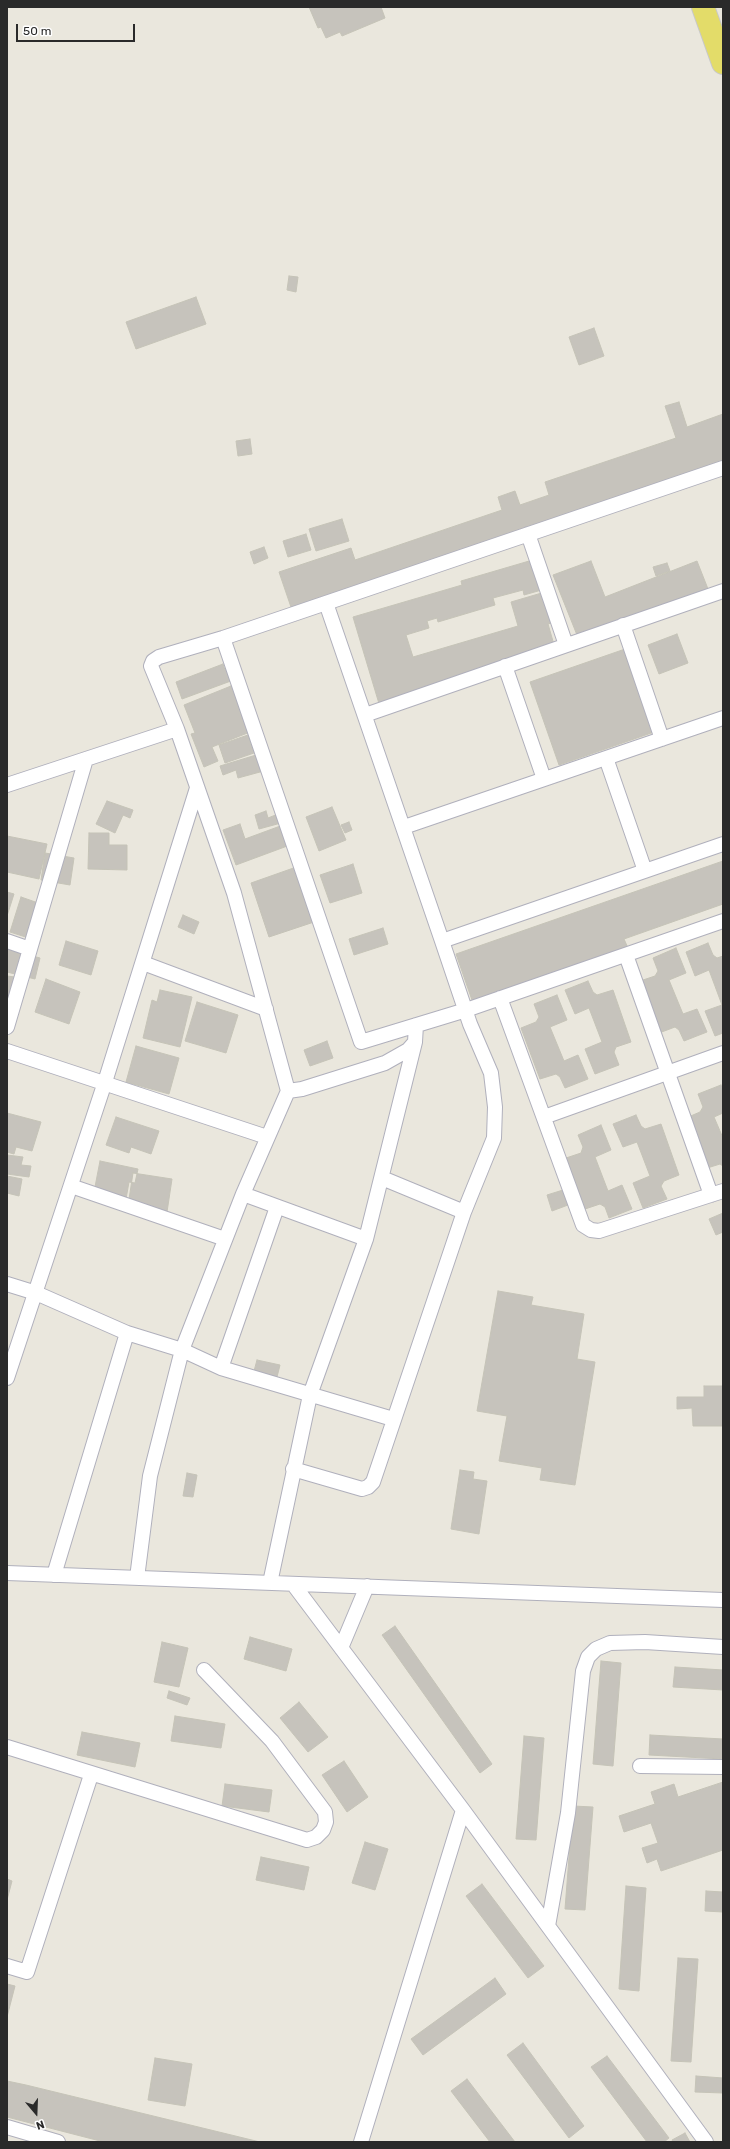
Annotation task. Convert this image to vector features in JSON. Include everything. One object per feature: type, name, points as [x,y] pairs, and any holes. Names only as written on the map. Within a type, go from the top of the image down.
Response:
[{"type":"main road","points":[[703,7],[719,39],[723,63]]},
{"type":"street","points":[[137,1578],[150,1476],[182,1350],[243,1194],[288,1091],[234,893],[177,729],[151,666],[153,661],[158,657],[223,638],[723,468]]},
{"type":"street","points":[[528,534],[566,645]]},
{"type":"street","points":[[365,715],[723,590]]},
{"type":"street","points":[[293,1469],[362,1489],[368,1487],[373,1482],[464,1212],[494,1138],[495,1107],[491,1073],[466,1010],[404,826],[326,603]]},
{"type":"street","points":[[623,625],[662,739]]},
{"type":"street","points":[[223,638],[361,1042],[466,1010],[723,921]]},
{"type":"street","points":[[505,666],[544,779]]},
{"type":"street","points":[[404,826],[723,718]]},
{"type":"street","points":[[7,785],[177,729]]},
{"type":"street","points":[[606,758],[645,871]]},
{"type":"street","points":[[7,1027],[86,759]]},
{"type":"street","points":[[7,1378],[105,1082],[197,788]]},
{"type":"street","points":[[442,941],[723,844]]},
{"type":"street","points":[[7,941],[30,949]]},
{"type":"street","points":[[500,998],[583,1225],[590,1230],[599,1231],[717,1193],[667,1073],[626,955]]},
{"type":"street","points":[[143,963],[266,1009]]},
{"type":"street","points":[[270,1583],[293,1469],[310,1395],[366,1239],[415,1042],[416,1025]]},
{"type":"street","points":[[288,1091],[302,1090],[385,1063],[408,1050],[415,1042]]},
{"type":"street","points":[[7,1051],[105,1082],[267,1137]]},
{"type":"street","points":[[544,1117],[723,1053]]},
{"type":"street","points":[[382,1178],[464,1212]]},
{"type":"street","points":[[71,1186],[225,1240]]},
{"type":"street","points":[[243,1194],[366,1239]]},
{"type":"street","points":[[221,1368],[277,1207]]},
{"type":"street","points":[[7,1284],[36,1293],[127,1333],[182,1350],[221,1368],[393,1419]]},
{"type":"street","points":[[54,1575],[127,1333]]},
{"type":"street","points":[[7,1573],[723,1600]]},
{"type":"street","points":[[293,1584],[463,1810],[706,2142]]},
{"type":"street","points":[[341,1648],[367,1586]]},
{"type":"street","points":[[548,1926],[568,1813],[583,1671],[588,1657],[596,1649],[610,1643],[645,1642],[723,1647]]},
{"type":"street","points":[[7,1747],[91,1775],[307,1840],[316,1837],[323,1830],[326,1822],[325,1812],[272,1741],[204,1670]]},
{"type":"street","points":[[640,1766],[723,1767]]},
{"type":"street","points":[[7,1966],[27,1972],[91,1775]]},
{"type":"street","points":[[361,2142],[463,1810]]},
{"type":"street","points":[[7,2127],[58,2142]]},
{"type":"building","points":[[309,7],[381,7],[385,18],[342,36],[340,32],[326,38],[321,27],[318,28]]},
{"type":"building","points":[[289,276],[298,277],[296,292],[287,290]]},
{"type":"building","points":[[196,297],[206,324],[136,349],[126,322]]},
{"type":"building","points":[[594,328],[604,356],[579,365],[569,337]]},
{"type":"building","points":[[679,402],[687,427],[723,414],[723,468],[293,613],[279,572],[351,548],[355,560],[502,510],[498,497],[515,491],[520,505],[549,495],[545,482],[676,438],[665,406]]},
{"type":"building","points":[[250,439],[252,454],[238,456],[236,441]]},
{"type":"building","points":[[342,519],[349,541],[316,551],[309,529]]},
{"type":"building","points":[[306,534],[311,550],[288,557],[283,541]]},
{"type":"building","points":[[264,547],[268,558],[254,564],[250,552]]},
{"type":"building","points":[[536,559],[545,589],[524,595],[523,590],[493,598],[495,605],[438,622],[437,618],[427,621],[429,628],[406,635],[413,657],[518,626],[511,602],[545,592],[554,622],[548,624],[557,655],[380,707],[353,617],[462,585],[461,581]]},
{"type":"building","points":[[591,561],[605,597],[697,561],[710,594],[581,645],[553,575]]},
{"type":"building","points":[[667,563],[670,571],[656,576],[653,567]]},
{"type":"building","points":[[677,634],[688,663],[659,674],[648,645]]},
{"type":"building","points":[[628,648],[657,731],[559,765],[530,682]]},
{"type":"building","points":[[223,664],[225,670],[234,666],[239,678],[182,699],[176,682]]},
{"type":"building","points":[[231,686],[250,732],[212,747],[218,761],[204,767],[191,734],[195,733],[184,705]]},
{"type":"building","points":[[248,735],[254,753],[225,763],[219,745]]},
{"type":"building","points":[[266,752],[271,769],[238,778],[236,770],[223,775],[220,766]]},
{"type":"building","points":[[107,801],[133,810],[130,818],[123,815],[115,833],[96,824]]},
{"type":"building","points":[[332,807],[346,840],[319,851],[306,817]]},
{"type":"building","points":[[266,811],[268,818],[278,814],[281,823],[259,829],[255,815]]},
{"type":"building","points":[[349,822],[352,830],[345,833],[341,825]]},
{"type":"building","points":[[240,824],[245,839],[283,825],[290,845],[236,865],[223,830]]},
{"type":"building","points":[[89,833],[109,833],[109,845],[127,845],[127,870],[88,869]]},
{"type":"building","points":[[7,836],[47,844],[39,879],[7,872]]},
{"type":"building","points":[[45,853],[74,858],[70,885],[41,880]]},
{"type":"building","points":[[723,861],[723,904],[624,939],[628,948],[473,1003],[456,954]]},
{"type":"building","points":[[353,864],[362,893],[330,903],[320,875]]},
{"type":"building","points":[[302,865],[314,922],[269,937],[251,883]]},
{"type":"building","points":[[7,892],[14,894],[7,916]]},
{"type":"building","points":[[21,897],[44,905],[35,940],[10,932]]},
{"type":"building","points":[[183,915],[199,922],[194,934],[178,927]]},
{"type":"building","points":[[383,928],[388,944],[354,955],[349,939]]},
{"type":"building","points":[[66,941],[98,951],[91,975],[59,965]]},
{"type":"building","points":[[708,943],[713,955],[717,958],[723,956],[723,1033],[715,1036],[705,1011],[722,1005],[709,970],[695,976],[686,952]]},
{"type":"building","points":[[676,948],[686,973],[669,980],[683,1014],[697,1009],[707,1032],[684,1041],[679,1030],[675,1027],[659,1033],[640,981],[655,976],[658,971],[653,958]]},
{"type":"building","points":[[7,949],[40,958],[35,979],[7,972]]},
{"type":"building","points":[[7,976],[23,978],[20,1000],[7,998]]},
{"type":"building","points":[[46,979],[80,992],[69,1024],[35,1012]]},
{"type":"building","points":[[588,981],[593,992],[597,995],[613,990],[631,1042],[616,1047],[614,1052],[619,1065],[595,1074],[585,1049],[602,1042],[589,1008],[575,1014],[565,990]]},
{"type":"building","points":[[160,990],[192,997],[180,1047],[143,1038],[152,1000],[157,1002]]},
{"type":"building","points":[[557,995],[567,1020],[550,1027],[564,1061],[578,1055],[588,1079],[565,1088],[560,1077],[556,1074],[540,1079],[521,1028],[536,1022],[539,1017],[534,1004]]},
{"type":"building","points":[[197,1002],[238,1015],[226,1053],[185,1041]]},
{"type":"building","points":[[327,1041],[333,1058],[310,1066],[304,1050]]},
{"type":"building","points":[[136,1046],[179,1058],[169,1094],[126,1082]]},
{"type":"building","points":[[721,1085],[723,1090],[723,1113],[714,1117],[723,1138],[723,1166],[720,1164],[704,1169],[686,1118],[700,1112],[703,1107],[698,1094]]},
{"type":"building","points":[[7,1113],[41,1122],[32,1151],[16,1147],[14,1154],[7,1152]]},
{"type":"building","points":[[636,1115],[641,1126],[645,1129],[661,1124],[679,1175],[664,1181],[661,1186],[667,1199],[643,1208],[633,1183],[650,1176],[637,1142],[623,1147],[613,1124]]},
{"type":"building","points":[[116,1117],[159,1131],[151,1154],[131,1147],[129,1153],[106,1145]]},
{"type":"building","points":[[601,1125],[611,1150],[595,1157],[608,1191],[622,1185],[632,1209],[609,1218],[605,1207],[600,1204],[585,1209],[566,1158],[581,1153],[583,1147],[578,1135]]},
{"type":"building","points":[[7,1155],[23,1157],[21,1165],[31,1166],[29,1177],[7,1174]]},
{"type":"building","points":[[100,1161],[138,1169],[135,1183],[129,1182],[126,1199],[94,1192]]},
{"type":"building","points":[[133,1173],[172,1179],[167,1212],[128,1206]]},
{"type":"building","points":[[7,1176],[22,1179],[19,1196],[7,1193]]},
{"type":"building","points":[[563,1190],[568,1205],[552,1211],[547,1195]]},
{"type":"building","points":[[723,1213],[723,1232],[716,1235],[709,1219]]},
{"type":"building","points":[[498,1291],[533,1297],[531,1305],[584,1314],[577,1359],[595,1362],[575,1485],[540,1480],[542,1468],[499,1461],[507,1416],[477,1411]]},
{"type":"building","points":[[257,1360],[280,1365],[277,1377],[254,1371]]},
{"type":"building","points":[[704,1386],[723,1386],[723,1426],[693,1426],[692,1408],[677,1409],[677,1397],[704,1397]]},
{"type":"building","points":[[460,1470],[474,1472],[473,1479],[487,1481],[479,1534],[451,1529]]},
{"type":"building","points":[[187,1473],[197,1475],[193,1497],[183,1496]]},
{"type":"building","points":[[395,1626],[492,1764],[480,1773],[382,1635]]},
{"type":"building","points":[[250,1637],[292,1649],[286,1671],[244,1659]]},
{"type":"building","points":[[162,1642],[188,1648],[179,1687],[154,1682]]},
{"type":"building","points":[[601,1661],[621,1663],[613,1766],[593,1764]]},
{"type":"building","points":[[675,1667],[723,1670],[723,1690],[673,1687]]},
{"type":"building","points":[[169,1691],[190,1698],[187,1705],[167,1698]]},
{"type":"building","points":[[299,1702],[328,1737],[308,1752],[280,1718]]},
{"type":"building","points":[[175,1716],[225,1724],[221,1748],[171,1741]]},
{"type":"building","points":[[82,1732],[140,1743],[135,1767],[77,1755]]},
{"type":"building","points":[[650,1735],[723,1739],[723,1759],[649,1755]]},
{"type":"building","points":[[524,1736],[544,1738],[536,1840],[516,1839]]},
{"type":"building","points":[[344,1761],[368,1797],[347,1812],[322,1775]]},
{"type":"building","points":[[723,1782],[723,1850],[661,1871],[657,1859],[647,1863],[642,1848],[658,1843],[651,1823],[624,1832],[619,1816],[655,1804],[651,1792],[674,1784],[678,1797]]},
{"type":"building","points":[[225,1784],[272,1790],[269,1812],[222,1806]]},
{"type":"building","points":[[573,1806],[593,1807],[585,1910],[565,1909]]},
{"type":"building","points":[[365,1842],[388,1849],[375,1890],[352,1883]]},
{"type":"building","points":[[261,1857],[309,1867],[304,1890],[256,1880]]},
{"type":"building","points":[[7,1879],[12,1881],[7,1900]]},
{"type":"building","points":[[482,1884],[544,1966],[528,1978],[466,1896]]},
{"type":"building","points":[[626,1886],[646,1888],[639,1991],[619,1989]]},
{"type":"building","points":[[706,1891],[723,1892],[723,1912],[705,1911]]},
{"type":"building","points":[[678,1958],[698,1959],[691,2062],[671,2061]]},
{"type":"building","points":[[495,1978],[506,1994],[423,2055],[411,2039]]},
{"type":"building","points":[[7,1984],[15,1986],[7,2017]]},
{"type":"building","points":[[523,2043],[584,2126],[569,2138],[507,2055]]},
{"type":"building","points":[[607,2056],[669,2138],[664,2142],[647,2142],[591,2067]]},
{"type":"building","points":[[155,2058],[192,2064],[185,2106],[148,2100]]},
{"type":"building","points":[[696,2076],[723,2078],[723,2093],[695,2092]]},
{"type":"building","points":[[467,2079],[515,2142],[490,2142],[451,2091]]},
{"type":"building","points":[[7,2081],[260,2142],[104,2142],[7,2117]]},
{"type":"building","points":[[685,2133],[690,2142],[673,2142],[672,2140]]}]
